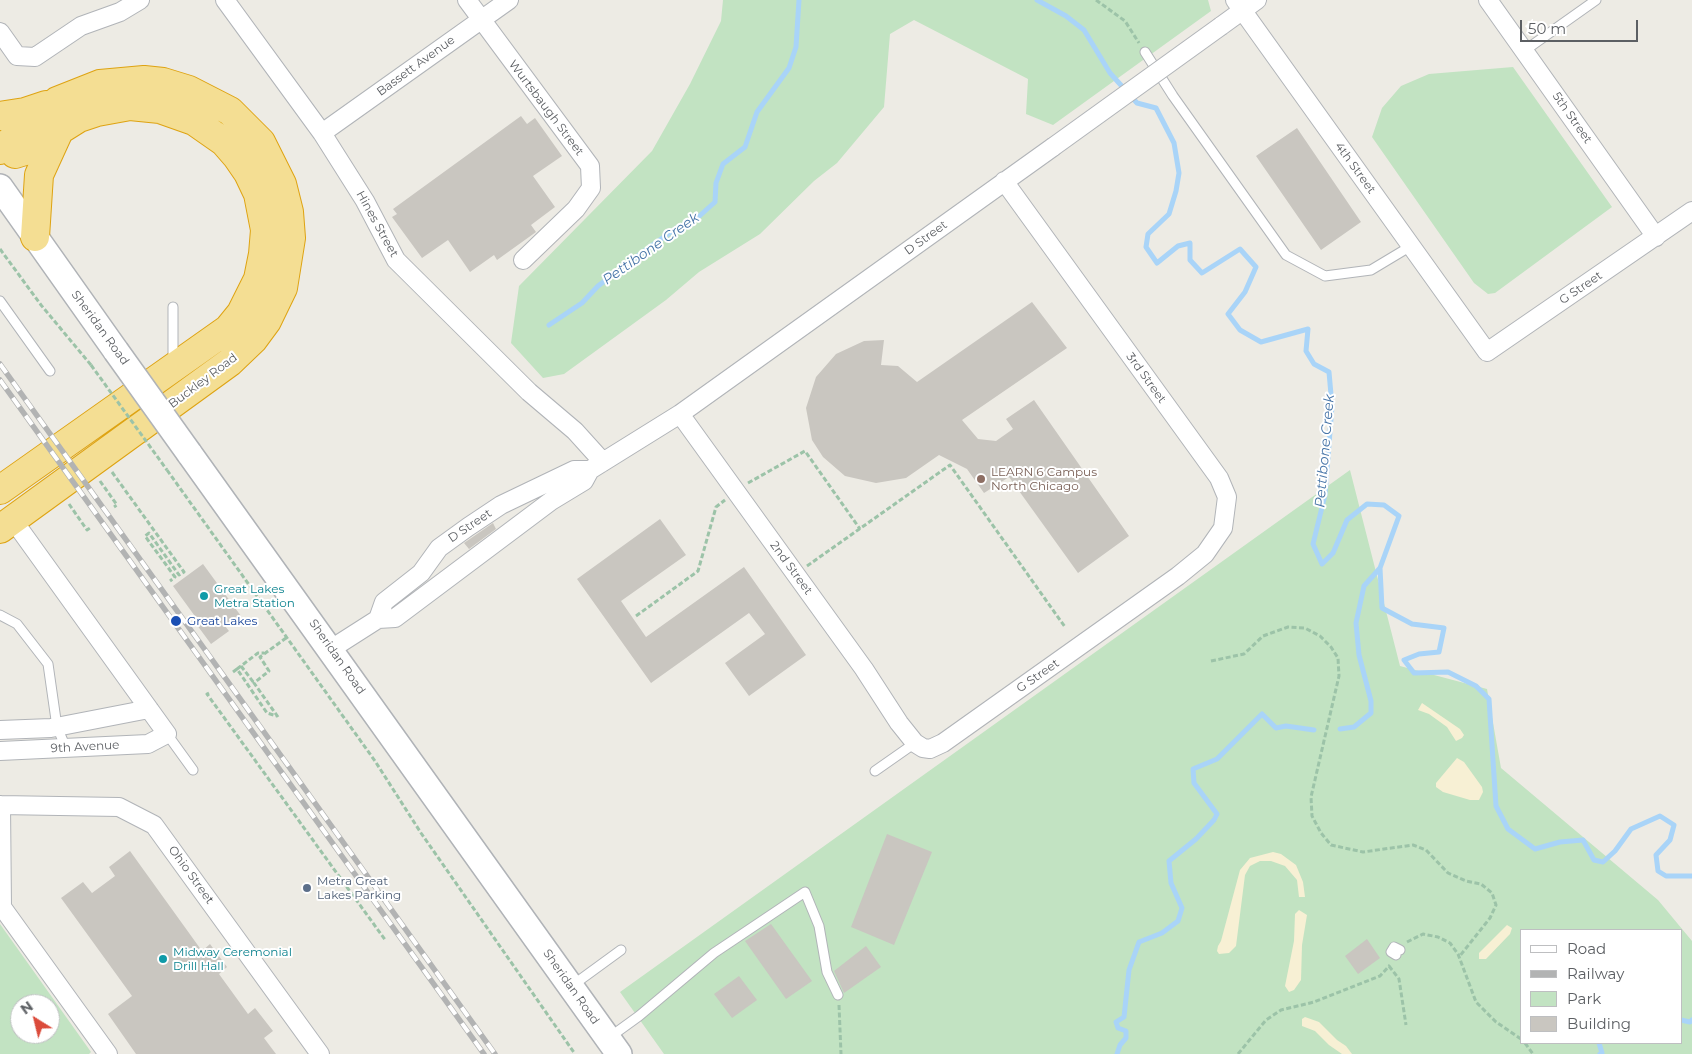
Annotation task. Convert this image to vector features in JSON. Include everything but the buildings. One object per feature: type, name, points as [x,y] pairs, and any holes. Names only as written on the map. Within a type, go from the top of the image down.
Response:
[{"type":"highway","name":"Buckley Road","points":[[0,150],[57,101],[100,84],[144,80],[163,82],[189,90],[230,111],[261,142],[282,184],[290,221],[291,238],[289,262],[283,288],[267,321],[253,340],[230,362],[4,516]]},
{"type":"highway","points":[[0,116],[25,112],[57,101]]},
{"type":"highway","name":"Buckley Road","points":[[0,160],[28,150],[61,127],[79,118],[114,108],[130,106],[160,108],[194,121],[211,131],[237,157],[248,173],[258,194],[265,230],[258,279],[241,312],[228,329],[174,370],[0,490]]},
{"type":"highway","points":[[35,237],[40,175],[61,127]]},
{"type":"main road","name":"Sheridan Road","points":[[0,187],[613,1046]]},
{"type":"street","points":[[0,32],[17,56],[35,57],[81,26],[120,12],[140,0]]},
{"type":"street","name":"Hines Street","points":[[226,0],[322,133],[365,201],[396,260],[529,392],[575,431],[597,466]]},
{"type":"street","name":"Wurtsbaugh Street","points":[[467,0],[590,166],[591,188],[576,209],[523,260]]},
{"type":"street","name":"Bassett Avenue","points":[[322,133],[509,0]]},
{"type":"street","name":"D Street","points":[[331,649],[378,618],[395,618],[551,501],[584,481],[597,466],[680,414],[1221,26],[1239,5],[1257,0]]},
{"type":"street","name":"5th Street","points":[[1488,0],[1656,237]]},
{"type":"street","name":"4th Street","points":[[1239,5],[1475,335]]},
{"type":"street","name":"3rd Street","points":[[1004,181],[1219,478],[1226,497],[1223,528],[1205,554],[1178,576]]},
{"type":"street","name":"G Street","points":[[1475,335],[1487,352],[1692,211]]},
{"type":"street","name":"2nd Street","points":[[680,414],[864,669],[899,723],[915,743]]},
{"type":"street","name":"D Street","points":[[378,618],[384,602],[414,580],[439,548],[461,532],[501,506],[574,470],[597,466]]},
{"type":"street","points":[[4,516],[167,734]]},
{"type":"street","name":"G Street","points":[[915,743],[930,749],[943,743],[1178,576]]},
{"type":"street","name":"9th Avenue","points":[[0,718],[87,722],[104,716],[149,709]]},
{"type":"street","name":"9th Avenue","points":[[0,730],[57,722]]},
{"type":"street","name":"9th Avenue","points":[[0,751],[148,744],[167,734]]},
{"type":"street","points":[[1,805],[2,907],[108,1054]]},
{"type":"street","name":"Ohio Street","points":[[1,805],[119,807],[154,825],[320,1054]]},
{"type":"lane","points":[[1524,51],[1596,0]]},
{"type":"lane","points":[[1145,52],[1173,96],[1286,255],[1325,276],[1371,270],[1411,246]]},
{"type":"lane","points":[[0,301],[50,371]]},
{"type":"lane","points":[[173,307],[174,370]]},
{"type":"lane","points":[[0,614],[17,624],[48,664],[57,722],[66,748]]},
{"type":"lane","points":[[167,734],[193,770]]},
{"type":"lane","points":[[875,771],[915,743]]},
{"type":"lane","points":[[613,1046],[640,1016],[714,953],[805,892],[819,926],[826,972],[838,995]]},
{"type":"lane","points":[[571,986],[621,950]]},
{"type":"path","points":[[1096,0],[1125,21],[1145,52]]},
{"type":"path","points":[[0,249],[41,305],[91,365],[375,761],[421,833],[575,1054]]},
{"type":"path","points":[[803,570],[950,465],[1065,627]]},
{"type":"path","points":[[108,468],[184,572],[179,575],[149,533],[145,536],[175,578],[170,581]]},
{"type":"path","points":[[97,476],[117,505],[114,507]]},
{"type":"path","points":[[65,499],[88,530],[90,528]]},
{"type":"path","points":[[1210,661],[1244,654],[1263,636],[1288,627],[1305,628],[1320,636],[1331,647],[1338,658],[1339,676],[1311,797],[1312,816],[1320,833],[1331,845],[1363,852],[1412,845],[1426,850],[1448,873],[1466,881],[1481,884],[1492,893],[1496,905],[1490,918],[1460,958]]},
{"type":"path","points":[[254,682],[269,671],[260,657],[286,638]]},
{"type":"path","points":[[233,672],[258,653],[264,654]]},
{"type":"path","points":[[237,669],[267,713],[278,717],[241,666]]},
{"type":"path","points":[[208,693],[386,941]]},
{"type":"path","points":[[1238,1054],[1266,1020],[1281,1010],[1314,1002],[1380,976],[1407,942],[1423,934],[1438,937],[1450,943],[1460,958],[1476,1002],[1496,1022],[1520,1038]]},
{"type":"path","points":[[1389,966],[1399,978],[1404,1001],[1406,1025]]},
{"type":"path","points":[[838,995],[841,1054]]},
{"type":"green space","points":[[723,0],[1208,0],[1211,11],[1053,125],[1026,114],[1028,79],[914,20],[890,34],[884,107],[837,163],[814,181],[760,234],[699,272],[666,300],[564,374],[543,378],[511,343],[519,286],[652,151],[690,84],[721,21]]},
{"type":"green space","points":[[1513,67],[1612,207],[1495,293],[1488,294],[1474,283],[1372,137],[1382,108],[1401,86],[1429,74]]},
{"type":"green space","points":[[1350,470],[1400,666],[1487,689],[1501,768],[1658,900],[1692,941],[1692,1054],[664,1054],[620,992]]},
{"type":"green space","points":[[0,924],[50,994],[10,994],[10,1044],[60,1044],[60,1008],[91,1052],[89,1054],[0,1054]]},
{"type":"sand","points":[[1422,703],[1460,729],[1464,735],[1462,738],[1456,741],[1447,727],[1429,714],[1418,710]]},
{"type":"sand","points":[[1457,758],[1464,762],[1482,787],[1483,792],[1479,800],[1470,800],[1443,792],[1436,787],[1436,783]]},
{"type":"sand","points":[[1273,852],[1281,854],[1296,865],[1303,882],[1305,897],[1299,897],[1297,880],[1285,866],[1271,861],[1260,861],[1250,866],[1245,875],[1236,946],[1229,953],[1219,954],[1217,951],[1218,946],[1240,870],[1250,858]]},
{"type":"sand","points":[[1299,910],[1307,915],[1302,945],[1301,980],[1294,990],[1289,992],[1285,986],[1294,941],[1295,914]]},
{"type":"sand","points":[[1507,925],[1512,928],[1510,934],[1486,959],[1479,959],[1479,953]]},
{"type":"sand","points":[[1305,1017],[1319,1022],[1346,1046],[1352,1054],[1342,1054],[1329,1045],[1315,1031],[1302,1026],[1302,1019]]},
{"type":"waterway","name":"Pettibone Creek","points":[[549,325],[582,303],[598,286],[647,249],[678,227],[695,220],[715,202],[716,183],[723,164],[745,147],[757,112],[789,68],[796,47],[799,0]]},
{"type":"waterway","name":"Pettibone Creek","points":[[1037,0],[1066,16],[1084,30],[1110,73],[1137,103],[1156,108],[1174,143],[1179,173],[1176,191],[1169,214],[1148,234],[1146,247],[1157,263],[1178,246],[1190,243],[1190,260],[1202,273],[1240,249],[1256,267],[1245,292],[1228,314],[1240,330],[1261,342],[1308,329],[1306,351],[1314,364],[1329,372],[1332,406],[1325,495],[1313,544],[1322,564],[1333,553],[1347,520],[1367,504],[1384,505],[1399,516],[1380,568],[1364,586],[1356,623],[1359,655],[1371,701],[1371,713],[1354,727],[1340,729]]},
{"type":"waterway","name":"Pettibone Creek","points":[[1380,568],[1382,608],[1412,624],[1444,628],[1439,652],[1419,654],[1404,660],[1414,673],[1448,672],[1476,686],[1489,699],[1496,806],[1508,829],[1535,849],[1560,842],[1583,840],[1594,860],[1603,862],[1615,851],[1631,829],[1660,816],[1674,825],[1670,840],[1656,855],[1658,871],[1666,876],[1692,876]]},
{"type":"waterway","name":"Pettibone Creek","points":[[1117,1054],[1120,1045],[1126,1038],[1126,1031],[1118,1028],[1116,1022],[1124,1017],[1129,970],[1139,942],[1162,933],[1178,921],[1182,908],[1171,883],[1169,861],[1196,839],[1214,820],[1217,814],[1194,783],[1193,769],[1217,759],[1262,714],[1276,728],[1286,726],[1314,730]]},
{"type":"waterway","name":"Pettibone Creek","points":[[1682,1020],[1690,1022],[1692,1020]]},
{"type":"waterway","name":"Pettibone Creek","points":[[1599,1044],[1602,1053],[1600,1054]]},
{"type":"railway","points":[[0,364],[495,1054]]},
{"type":"railway","points":[[0,380],[484,1054]]},
{"type":"place","name":"LEARN 6 Campus North Chicago","points":[[981,479]]},
{"type":"place","name":"Great Lakes Metra Station","points":[[204,596]]},
{"type":"place","name":"Great Lakes","points":[[176,621]]},
{"type":"place","name":"Metra Great Lakes Parking","points":[[307,888]]},
{"type":"place","name":"Midway Ceremonial Drill Hall","points":[[163,959]]}]
